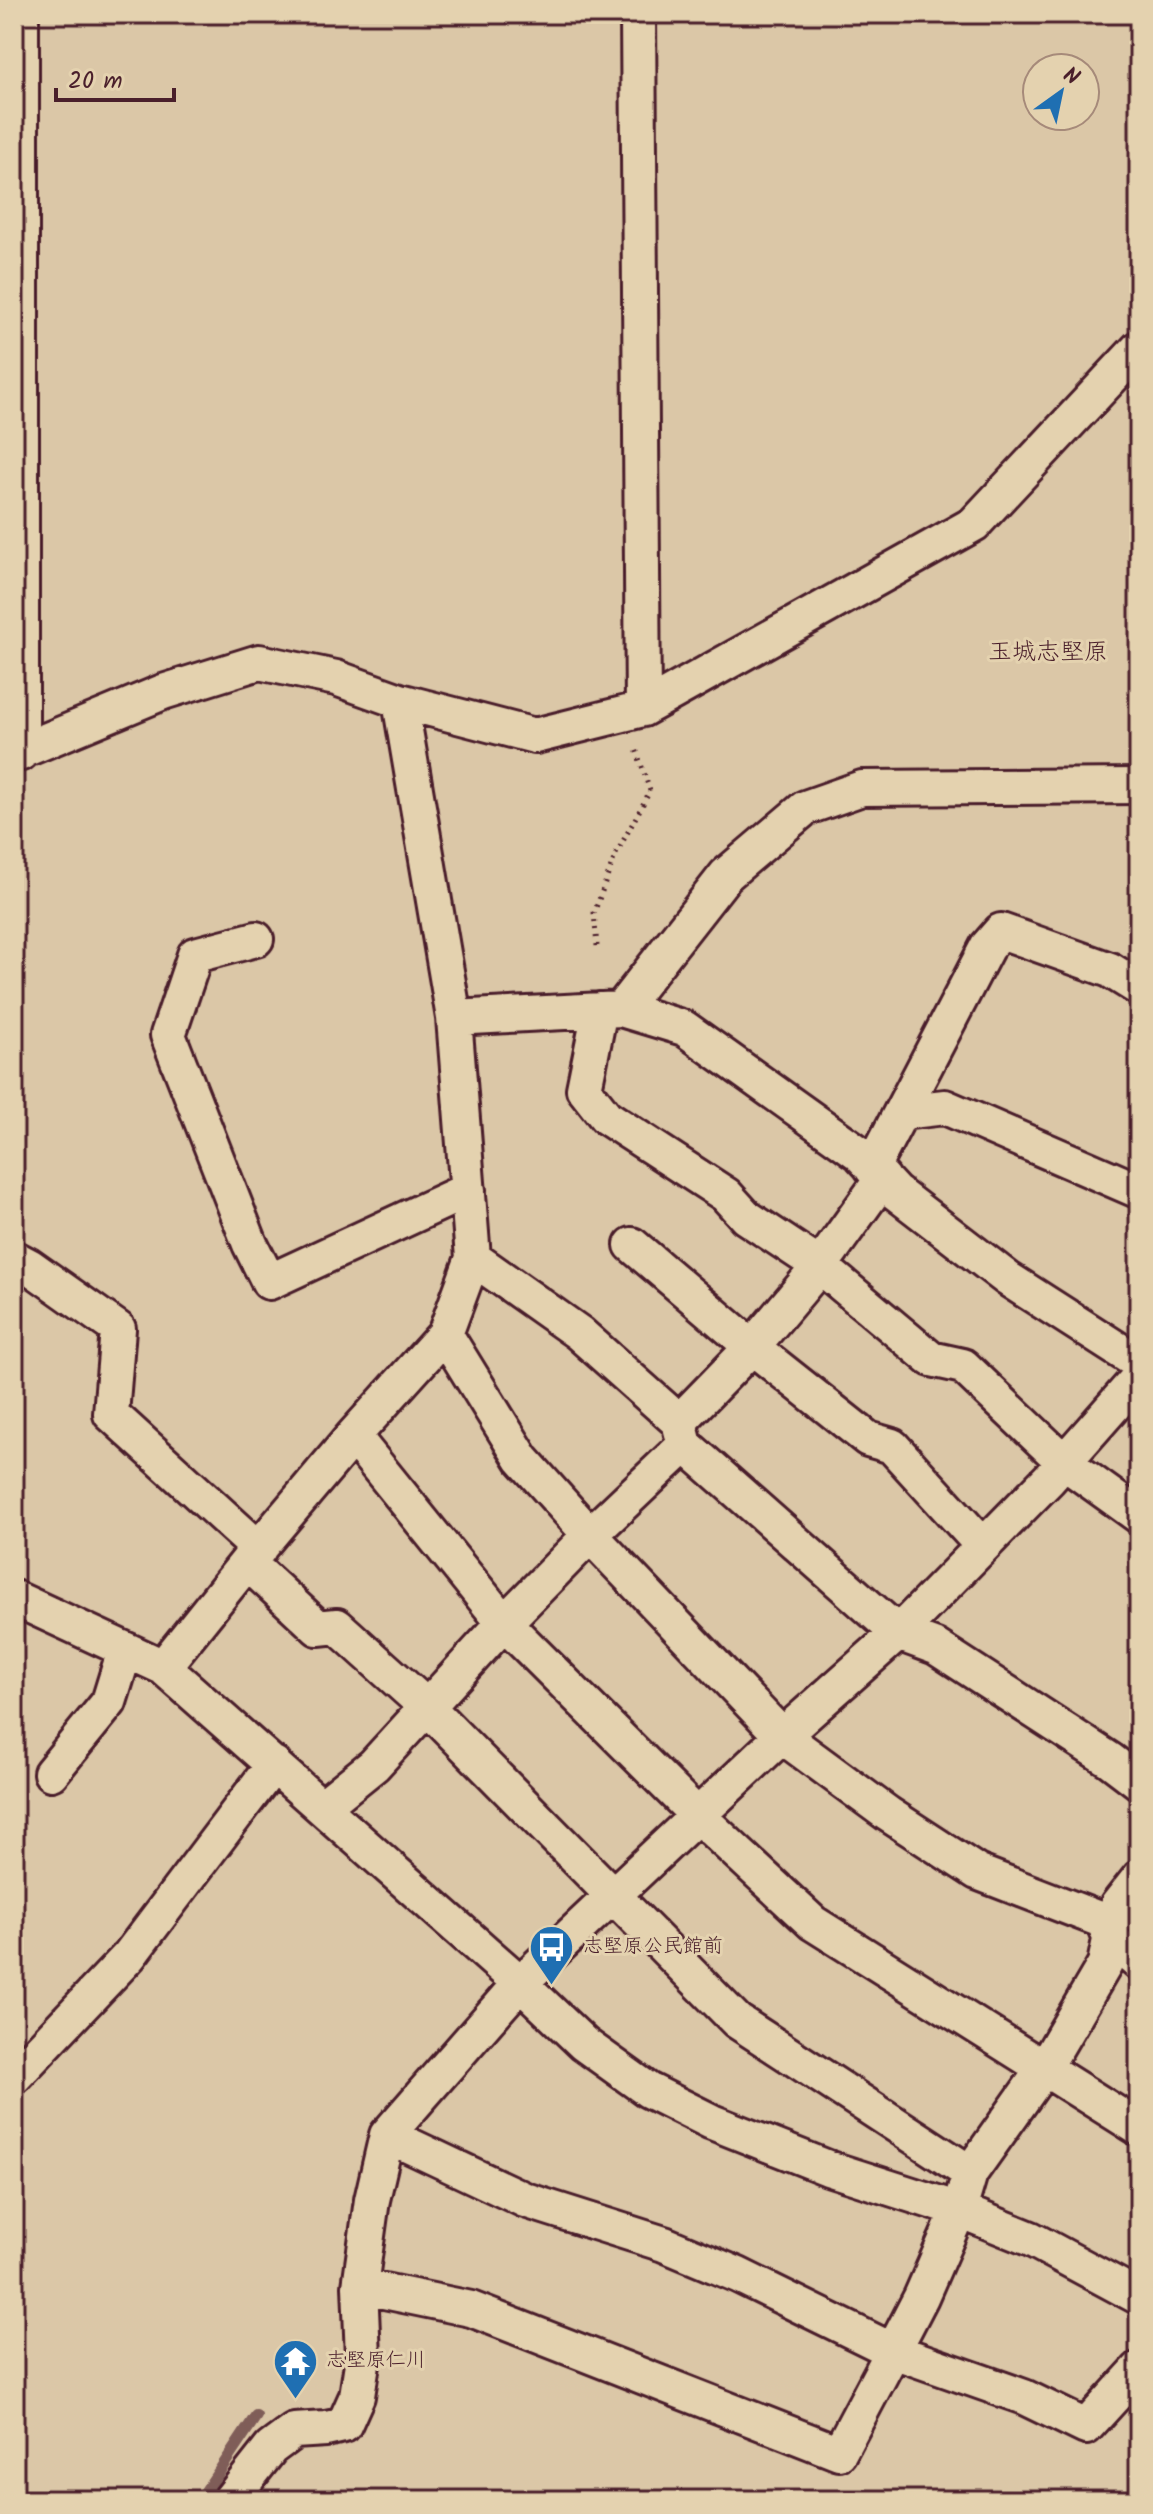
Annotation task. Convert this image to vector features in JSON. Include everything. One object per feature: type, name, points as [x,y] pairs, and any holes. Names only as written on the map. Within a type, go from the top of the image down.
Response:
[{"type":"street","points":[[21,14],[17,754],[163,692],[259,662],[336,678],[400,701],[535,736],[643,709],[974,524],[1139,348]]},
{"type":"street","points":[[638,14],[643,709]]},
{"type":"street","points":[[163,1667],[353,1436],[445,1334],[473,1258],[454,1018],[400,701]]},
{"type":"street","points":[[1139,786],[862,788],[805,808],[726,875],[610,1009],[584,1089],[606,1117],[726,1195],[746,1217],[820,1266],[931,1359],[963,1366],[1064,1462],[1139,1516]]},
{"type":"street","points":[[322,1807],[374,1765],[504,1623],[590,1535],[682,1434],[820,1266],[878,1173],[902,1112],[987,947],[1001,931],[1110,970],[1139,988]]},
{"type":"street","points":[[256,939],[195,955],[168,1035],[250,1244],[269,1282],[468,1190]]},
{"type":"street","points":[[454,1018],[610,1009],[684,1028],[859,1153],[895,1192],[1008,1279],[1139,1363]]},
{"type":"street","points":[[902,1112],[945,1107],[1139,1191]]},
{"type":"street","points":[[632,1245],[752,1347],[868,1439],[892,1446],[983,1546]]},
{"type":"street","points":[[14,1258],[118,1329],[111,1414],[253,1555],[318,1628],[337,1626],[427,1707],[737,2021],[970,2173]]},
{"type":"street","points":[[473,1258],[579,1333],[682,1434],[898,1633],[936,1647],[1139,1782]]},
{"type":"street","points":[[445,1334],[522,1459],[590,1535],[782,1736],[888,1814],[977,1872],[1104,1921],[1110,1938],[1139,1963]]},
{"type":"street","points":[[230,2500],[271,2448],[294,2431],[344,2425],[357,2396],[363,2357],[360,2286],[372,2200],[387,2135],[520,1983],[782,1736],[898,1633],[1064,1462],[1139,1377]]},
{"type":"street","points":[[353,1436],[504,1623],[698,1816],[813,1923],[1139,2128]]},
{"type":"street","points":[[14,1598],[163,1667],[520,1983],[584,2044],[648,2090],[712,2122],[828,2168],[959,2210],[1031,2239],[1139,2297]]},
{"type":"street","points":[[51,1773],[109,1702],[125,1650]]},
{"type":"street","points":[[14,2077],[129,1956],[274,1764]]},
{"type":"street","points":[[360,2286],[471,2309],[839,2453],[921,2297],[959,2210],[970,2173],[1043,2070],[1105,1964],[1117,1906],[1139,1878]]},
{"type":"street","points":[[387,2135],[525,2200],[664,2244],[738,2275],[893,2351],[1024,2397],[1086,2427],[1139,2369]]},
{"type":"path","points":[[597,946],[594,913],[615,856],[650,791],[634,742],[643,709]]},
{"type":"waterway","points":[[200,2500],[256,2416]]},
{"type":"place","name":"志堅原公民館前","points":[[552,1986]]},
{"type":"place","name":"志堅原仁川","points":[[295,2400]]},
{"type":"district","name":"玉城志堅原","points":[[1048,652]]}]
